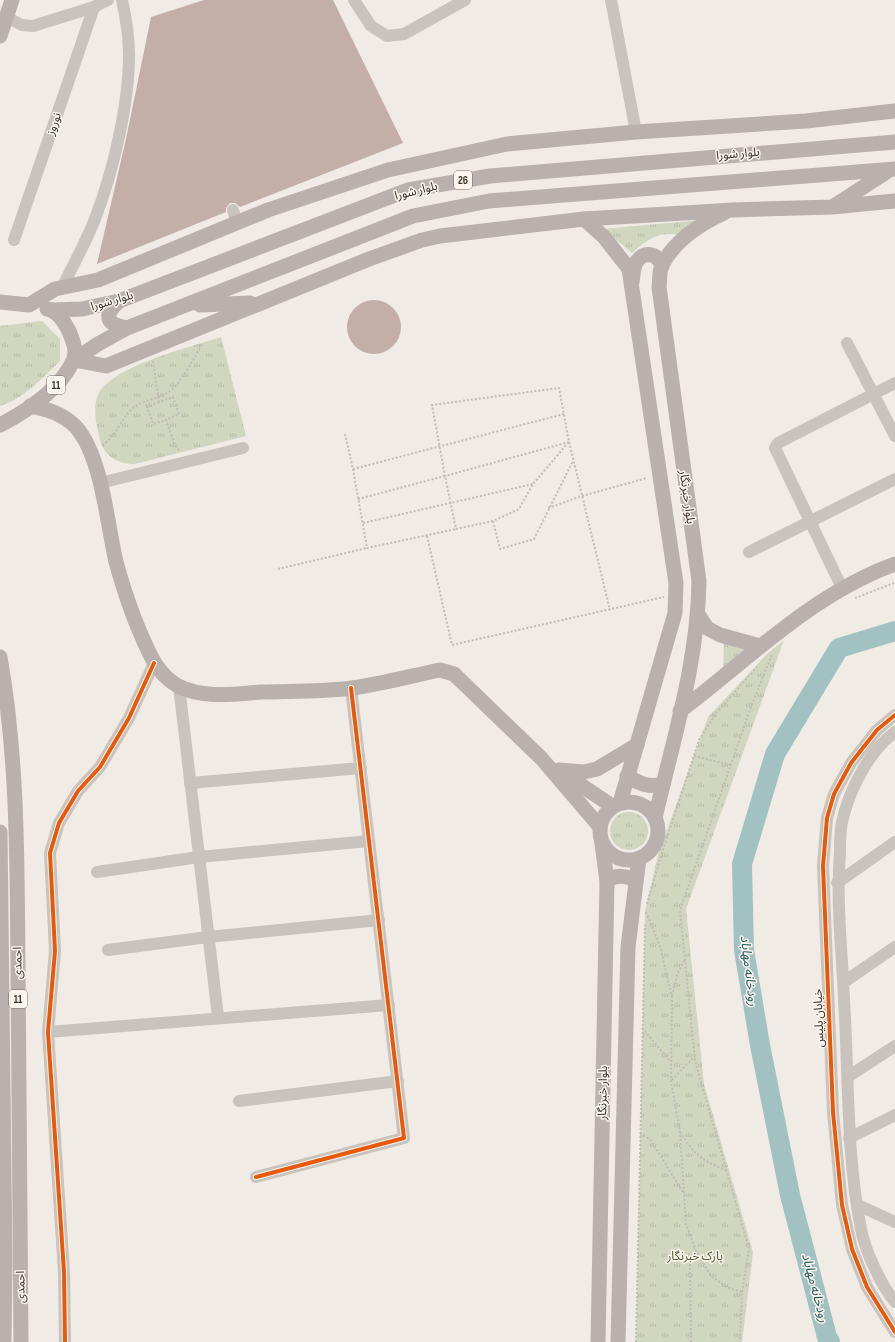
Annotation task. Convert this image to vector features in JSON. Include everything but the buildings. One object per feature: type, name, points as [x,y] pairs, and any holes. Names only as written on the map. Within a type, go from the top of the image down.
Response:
[{"type":"main road","points":[[0,36],[12,0]]},
{"type":"main road","points":[[0,307],[29,305],[50,292],[98,280],[235,216],[268,210],[388,170],[507,144],[636,132],[806,121],[895,111]]},
{"type":"main road","name":"بلوار شورا","points":[[29,305],[51,310],[82,309],[119,301],[408,190],[490,176],[895,142]]},
{"type":"main road","points":[[832,207],[893,169]]},
{"type":"main road","name":"بلوار شورا","points":[[74,360],[126,328],[413,216],[489,201],[893,169]]},
{"type":"main road","points":[[51,310],[65,323],[74,342],[74,360],[106,366],[260,302],[422,240],[479,230],[584,219],[733,210],[832,207],[895,201]]},
{"type":"main road","name":"بلوار خبرنگار","points":[[655,818],[691,665],[699,616],[699,581],[660,304],[659,287],[662,266],[674,249],[688,234],[708,220],[733,210]]},
{"type":"main road","name":"بلوار خبرنگار","points":[[584,219],[604,237],[629,269],[676,583],[673,620],[628,776],[616,805]]},
{"type":"main road","points":[[632,288],[636,263],[643,256],[652,254],[657,256],[662,266]]},
{"type":"main road","points":[[119,301],[110,308],[108,315],[110,321],[116,326],[126,328]]},
{"type":"main road","points":[[0,302],[29,305]]},
{"type":"main road","points":[[187,305],[260,302]]},
{"type":"main road","name":"11","points":[[0,424],[30,406],[56,385],[74,360]]},
{"type":"main road","points":[[30,406],[53,411],[75,427],[84,438],[93,459],[100,483],[117,563],[140,631],[154,663],[164,676],[179,686],[209,695],[351,688],[440,670],[454,674],[542,760],[600,827]]},
{"type":"main road","points":[[680,711],[767,653],[793,620],[847,594],[867,574],[895,564]]},
{"type":"main road","points":[[699,616],[707,628],[720,635],[767,653]]},
{"type":"main road","name":"احمدی","points":[[0,657],[5,686],[13,763],[16,848],[21,1342]]},
{"type":"main road","points":[[558,770],[584,772],[597,769],[637,745]]},
{"type":"main road","points":[[542,760],[616,805]]},
{"type":"main road","points":[[628,776],[645,785],[653,786],[663,784]]},
{"type":"main road","points":[[636,802],[647,808],[655,818],[658,826],[656,842],[651,849],[639,858],[621,859],[614,856],[602,844],[600,827],[606,812],[616,805],[636,802]]},
{"type":"main road","name":"احمدی","points":[[0,832],[4,1342]]},
{"type":"main road","name":"بلوار خبرنگار","points":[[598,1342],[607,881],[602,844]]},
{"type":"main road","name":"بلوار خبرنگار","points":[[618,1342],[628,947],[639,858]]},
{"type":"main road","points":[[607,881],[614,877],[620,876],[636,880]]},
{"type":"street","points":[[6,17],[22,25],[33,26],[94,7],[108,0]]},
{"type":"street","points":[[62,288],[94,220],[112,165],[122,116],[129,55],[127,23],[122,0]]},
{"type":"street","points":[[354,0],[371,26],[387,36],[404,34],[465,0]]},
{"type":"street","points":[[611,0],[636,132]]},
{"type":"street","name":"نوروز","points":[[14,240],[94,7]]},
{"type":"street","points":[[847,343],[895,436]]},
{"type":"street","points":[[847,594],[810,522],[776,448],[778,443],[895,383]]},
{"type":"street","points":[[100,483],[242,448]]},
{"type":"street","points":[[749,552],[895,479]]},
{"type":"street","points":[[65,1342],[64,1272],[48,1032],[55,951],[50,853],[59,823],[78,791],[105,760],[129,718],[154,663]]},
{"type":"street","points":[[179,686],[218,1017]]},
{"type":"street","points":[[256,1177],[404,1138],[351,688]]},
{"type":"street","name":"خیابان پلیس","points":[[895,715],[877,730],[851,763],[834,794],[827,818],[823,866],[833,1112],[842,1205],[852,1249],[866,1287],[895,1332]]},
{"type":"street","points":[[895,732],[866,765],[854,787],[842,822],[837,883],[838,924],[844,982],[849,1138],[861,1230],[874,1267],[895,1302]]},
{"type":"street","points":[[190,783],[361,768]]},
{"type":"street","points":[[827,818],[842,822]]},
{"type":"street","points":[[97,872],[199,857],[369,841]]},
{"type":"street","points":[[837,883],[895,842]]},
{"type":"street","points":[[108,950],[208,937],[379,920]]},
{"type":"street","points":[[844,982],[895,947]]},
{"type":"street","points":[[48,1032],[218,1017],[389,1005]]},
{"type":"street","points":[[848,1076],[895,1046]]},
{"type":"street","points":[[239,1101],[398,1081]]},
{"type":"street","points":[[849,1138],[895,1115]]},
{"type":"street","points":[[858,1205],[895,1222]]},
{"type":"path","points":[[102,445],[109,441],[131,409],[146,400],[169,392],[179,381],[204,343]]},
{"type":"path","points":[[152,360],[159,402]]},
{"type":"path","points":[[456,529],[432,405],[559,388],[569,442],[610,610]]},
{"type":"path","points":[[173,397],[179,414],[166,420],[153,424],[147,407],[173,397]]},
{"type":"path","points":[[353,469],[564,414]]},
{"type":"path","points":[[166,420],[175,445],[181,452]]},
{"type":"path","points":[[345,434],[353,469],[367,548]]},
{"type":"path","points":[[358,499],[569,442]]},
{"type":"path","points":[[278,569],[493,521],[519,509],[534,484],[569,442]]},
{"type":"path","points":[[493,521],[500,549],[534,539],[548,508],[574,460]]},
{"type":"path","points":[[548,508],[582,496],[660,474]]},
{"type":"path","points":[[363,523],[534,484]]},
{"type":"path","points":[[428,536],[452,645],[676,594]]},
{"type":"path","points":[[847,594],[894,583]]},
{"type":"path","points":[[740,1342],[742,1292],[749,1249],[695,1056],[680,910],[751,707],[767,653]]},
{"type":"path","points":[[636,1342],[645,911],[662,853],[699,740],[717,712],[759,665]]},
{"type":"path","points":[[694,756],[731,765]]},
{"type":"path","points":[[645,911],[660,946],[672,998]]},
{"type":"path","points":[[686,959],[677,975],[672,998],[671,1062],[671,1081],[680,1131],[686,1224],[696,1251],[711,1276],[728,1288],[742,1292]]},
{"type":"path","points":[[642,1028],[671,1062]]},
{"type":"path","points":[[671,1081],[695,1056]]},
{"type":"path","points":[[680,1131],[691,1150],[700,1157],[726,1170]]},
{"type":"path","points":[[640,1133],[650,1139],[684,1195]]},
{"type":"path","points":[[691,1342],[690,1263],[696,1251]]},
{"type":"green space","points":[[700,220],[680,235],[666,234],[654,237],[632,253],[603,229]]},
{"type":"green space","points":[[42,321],[60,339],[60,361],[40,381],[25,393],[0,406],[0,326]]},
{"type":"green space","points":[[221,337],[246,436],[135,464],[123,463],[109,455],[102,446],[100,440],[95,412],[98,395],[106,385],[118,375],[153,359]]},
{"type":"green space","points":[[724,640],[750,649],[723,672]]},
{"type":"green space","name":"پارک خبرنگار","points":[[784,640],[686,909],[704,1084],[753,1252],[742,1342],[636,1342],[645,911],[658,855],[708,717],[766,655]]},
{"type":"green space","points":[[629,812],[642,818],[648,831],[642,844],[629,850],[616,844],[610,831],[616,818]]},
{"type":"waterway","name":"رودخانه مهاباد","points":[[830,1342],[827,1337],[790,1195],[760,1045],[744,950],[742,864],[775,754],[839,648],[895,631]]},
{"type":"cycle path","points":[[65,1342],[64,1272],[48,1032],[55,951],[50,853],[59,823],[78,791],[100,767],[129,718],[154,663]]},
{"type":"cycle path","points":[[256,1177],[404,1138],[351,688]]},
{"type":"cycle path","points":[[895,715],[877,730],[851,763],[834,794],[827,818],[823,866],[833,1112],[842,1205],[852,1249],[867,1287],[895,1332]]}]
